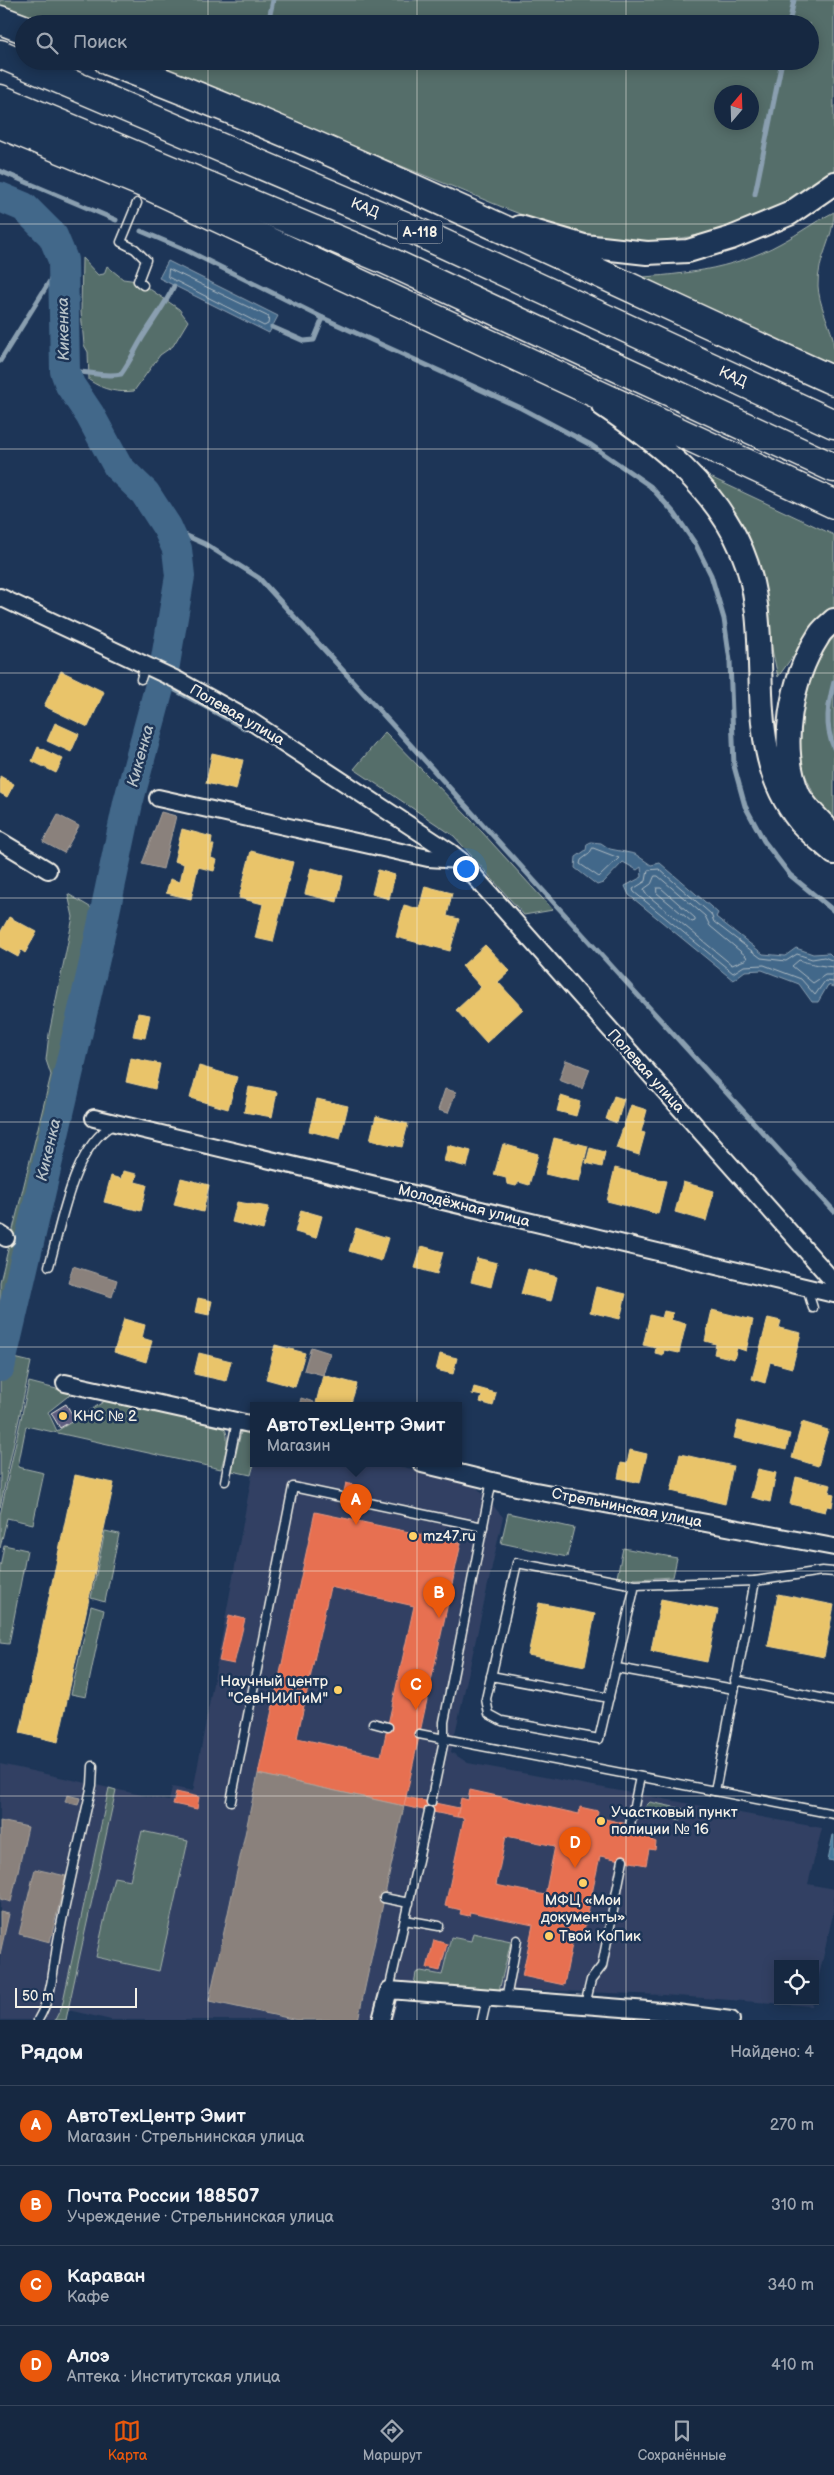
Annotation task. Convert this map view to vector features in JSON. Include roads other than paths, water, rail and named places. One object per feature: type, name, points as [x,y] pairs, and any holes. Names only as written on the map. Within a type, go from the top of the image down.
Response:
[{"type":"highway","points":[[0,20],[15,26]]},
{"type":"highway","name":"КАД","points":[[0,54],[15,60]]},
{"type":"highway","name":"КАД","points":[[38,70],[405,226],[834,424]]},
{"type":"highway","points":[[131,70],[474,214],[608,278],[834,381]]},
{"type":"highway","name":"А-118","points":[[0,99],[386,260],[834,468]]},
{"type":"highway","points":[[0,124],[142,184],[834,504]]},
{"type":"main road","points":[[474,214],[584,246],[647,254],[688,251],[731,238],[789,214],[834,183]]},
{"type":"main road","points":[[558,376],[669,454],[687,470],[718,507],[742,551],[754,590],[761,660],[761,692],[769,763],[781,792],[800,822],[834,853]]},
{"type":"main road","points":[[834,620],[818,635],[800,674],[788,729],[791,760],[799,796],[834,835]]},
{"type":"street","name":"Полевая улица","points":[[0,597],[146,671],[177,680],[249,720],[431,838],[460,860],[834,1282]]},
{"type":"street","points":[[158,798],[428,858],[460,860]]},
{"type":"street","points":[[0,841],[48,870]]},
{"type":"street","name":"Молодёжная улица","points":[[94,1118],[834,1294]]},
{"type":"street","points":[[65,1383],[250,1424]]},
{"type":"street","name":"Стрельнинская улица","points":[[435,1467],[526,1489],[834,1547]]},
{"type":"street","points":[[381,2020],[389,1990],[585,2005],[600,2013],[731,2020]]},
{"type":"lane","points":[[137,203],[121,242],[135,249],[146,260],[138,281],[144,285]]},
{"type":"lane","points":[[49,1266],[80,1166],[92,1144],[117,1123]]},
{"type":"lane","points":[[807,1289],[813,1308]]},
{"type":"lane","points":[[225,1481],[237,1421]]},
{"type":"lane","points":[[431,1802],[444,1740],[444,1722],[492,1480]]},
{"type":"lane","points":[[231,1801],[293,1487],[483,1527]]},
{"type":"lane","points":[[635,1584],[599,1739],[502,1721],[489,1714],[486,1699],[517,1563],[635,1584],[755,1581],[822,1571],[834,1572]]},
{"type":"lane","points":[[715,1792],[755,1581]]},
{"type":"lane","points":[[617,1668],[734,1689]]},
{"type":"lane","points":[[491,1676],[609,1698]]},
{"type":"lane","points":[[735,1680],[834,1701]]},
{"type":"lane","points":[[373,1723],[388,1727]]},
{"type":"lane","points":[[420,1734],[834,1814]]},
{"type":"lane","points":[[38,2020],[46,2007],[54,1976],[57,1947],[92,1785],[93,1766]]},
{"type":"lane","points":[[630,1825],[640,1777]]},
{"type":"lane","points":[[389,1990],[429,1811]]},
{"type":"lane","points":[[585,2005],[591,1980],[602,1966],[623,1860]]},
{"type":"lane","points":[[384,1898],[409,1903]]},
{"type":"lane","points":[[405,1920],[439,1926]]},
{"type":"lane","points":[[506,1999],[517,1940]]},
{"type":"lane","points":[[482,2020],[487,1998]]},
{"type":"water","points":[[168,261],[278,316],[269,333],[159,278]]},
{"type":"water","points":[[591,842],[601,843],[610,849],[635,854],[651,865],[660,863],[718,913],[716,917],[763,954],[785,956],[796,948],[813,954],[829,953],[834,958],[833,987],[828,985],[818,1002],[812,1002],[799,984],[762,970],[745,971],[733,980],[629,895],[625,886],[642,877],[641,867],[637,870],[623,862],[603,883],[597,885],[575,868],[576,857],[586,850],[587,844]]},
{"type":"waterway","points":[[270,15],[273,0]]},
{"type":"waterway","points":[[791,15],[794,0]]},
{"type":"waterway","points":[[755,194],[780,70]]},
{"type":"waterway","points":[[0,171],[116,220]]},
{"type":"waterway","name":"Кикенка","points":[[0,197],[24,207],[53,236],[63,260],[65,371],[70,385],[90,415],[118,467],[145,493],[167,527],[177,549],[180,576],[164,670],[128,803],[96,954],[0,1367]]},
{"type":"waterway","points":[[141,231],[186,250],[323,318],[314,340],[304,341],[272,327]]},
{"type":"waterway","points":[[0,361],[63,260]]},
{"type":"waterway","points":[[65,371],[107,375],[121,374],[174,286]]},
{"type":"waterway","points":[[323,318],[521,408],[591,445],[650,486],[675,514],[696,545],[711,575],[724,619],[730,661],[734,766],[745,806],[764,841],[790,875],[834,911]]},
{"type":"waterway","points":[[167,527],[205,544],[259,578],[834,1211]]},
{"type":"waterway","points":[[161,682],[244,728]]},
{"type":"waterway","points":[[834,682],[828,715],[829,731],[834,748]]},
{"type":"place","name":"КНС № 2","points":[[63,1416]]},
{"type":"place","name":"АвтоТехЦентр Эмит","points":[[356,1525]]},
{"type":"place","name":"mz47.ru","points":[[413,1536]]},
{"type":"place","name":"Почта России 188507","points":[[439,1618]]},
{"type":"place","name":"Научный центр \"СевНИИГиМ\"","points":[[338,1690]]},
{"type":"place","name":"Караван","points":[[416,1710]]},
{"type":"place","name":"Участковый пункт полиции № 16","points":[[601,1821]]},
{"type":"place","name":"Алоэ","points":[[575,1868]]},
{"type":"place","name":"МФЦ «Мои документы»","points":[[583,1883]]},
{"type":"place","name":"Твой КоПик","points":[[549,1936]]}]
